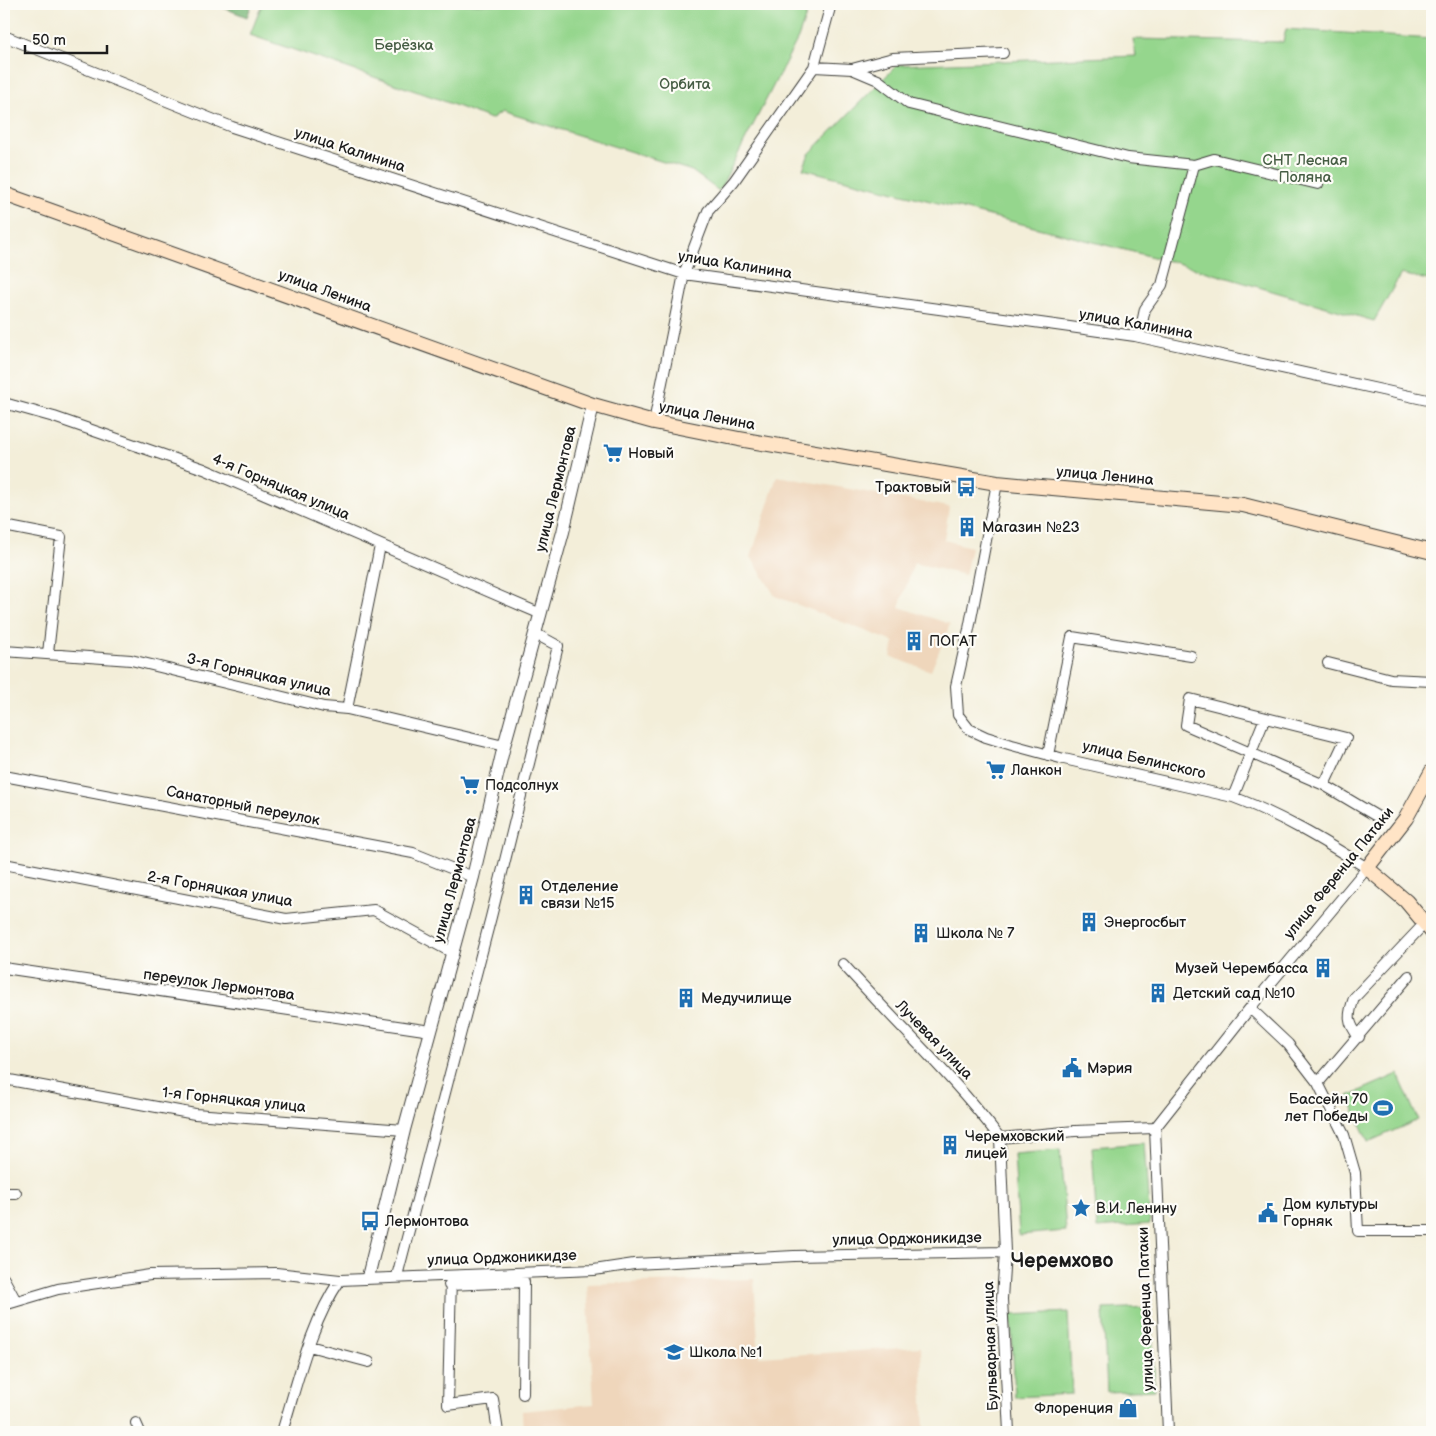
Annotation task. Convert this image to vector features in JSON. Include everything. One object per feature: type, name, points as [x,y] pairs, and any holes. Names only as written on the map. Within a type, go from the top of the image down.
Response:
[{"type":"main road","name":"улица Ленина","points":[[4,194],[593,405],[654,422],[739,439],[997,483],[1243,505],[1432,552]]},
{"type":"main road","name":"улица Ференца Патаки","points":[[1367,868],[1406,818],[1432,771]]},
{"type":"main road","name":"улица Белинского","points":[[1367,868],[1406,901],[1428,928]]},
{"type":"street","points":[[654,422],[684,274],[708,211],[734,181],[814,67],[831,4]]},
{"type":"street","name":"улица Калинина","points":[[4,36],[232,127],[684,274],[1139,337],[1432,402]]},
{"type":"street","points":[[814,67],[852,69],[893,58],[1003,53]]},
{"type":"street","points":[[852,69],[878,80],[909,104],[1128,158],[1194,165],[1214,159],[1318,184]]},
{"type":"street","points":[[1139,337],[1145,309],[1162,285],[1194,165]]},
{"type":"street","name":"4-я Горняцкая улица","points":[[4,403],[54,417],[204,469],[541,614]]},
{"type":"street","name":"улица Лермонтова","points":[[368,1277],[404,1130],[473,876],[504,746],[536,634],[593,405]]},
{"type":"street","name":"улица Белинского","points":[[997,483],[956,686],[958,715],[969,729],[986,737],[1048,755],[1233,797],[1257,806],[1318,836],[1367,868]]},
{"type":"street","points":[[4,526],[61,537],[48,653]]},
{"type":"street","points":[[347,709],[380,546]]},
{"type":"street","points":[[397,1276],[502,874],[558,646],[536,634]]},
{"type":"street","points":[[1048,755],[1072,637],[1191,656]]},
{"type":"street","name":"3-я Горняцкая улица","points":[[4,651],[131,660],[324,707],[347,709],[504,746]]},
{"type":"street","points":[[1328,664],[1391,680],[1432,681]]},
{"type":"street","points":[[1324,785],[1346,738],[1190,699],[1186,725],[1324,785],[1378,816]]},
{"type":"street","points":[[1233,797],[1265,718]]},
{"type":"street","name":"Санаторный переулок","points":[[4,776],[414,853],[473,876]]},
{"type":"street","name":"2-я Горняцкая улица","points":[[4,864],[286,919],[374,910],[453,953]]},
{"type":"street","name":"улица Ференца Патаки","points":[[1168,1432],[1155,1128],[1250,1008],[1367,868]]},
{"type":"street","points":[[1359,1037],[1349,1025],[1348,1014],[1354,998],[1428,928]]},
{"type":"street","name":"Лучевая улица","points":[[843,964],[900,1028],[972,1102],[1000,1138]]},
{"type":"street","name":"переулок Лермонтова","points":[[4,968],[431,1031]]},
{"type":"street","points":[[1318,1083],[1409,976]]},
{"type":"street","points":[[1250,1008],[1288,1044],[1318,1083],[1344,1135],[1356,1173],[1358,1231],[1432,1231]]},
{"type":"street","name":"1-я Горняцкая улица","points":[[4,1080],[195,1114],[404,1130]]},
{"type":"street","points":[[1000,1138],[1075,1131],[1155,1128]]},
{"type":"street","name":"Бульварная улица","points":[[1000,1138],[1005,1252],[1002,1299],[1009,1432]]},
{"type":"street","points":[[4,1194],[16,1193]]},
{"type":"street","name":"улица Орджоникидзе","points":[[4,1305],[58,1289],[150,1275],[276,1273],[340,1280],[397,1276],[450,1281],[634,1264],[794,1256],[1005,1252]]},
{"type":"street","points":[[4,1279],[16,1301]]},
{"type":"street","points":[[282,1432],[309,1346],[327,1298],[340,1280]]},
{"type":"street","points":[[498,1432],[493,1399],[448,1405],[450,1281],[524,1282],[523,1394]]},
{"type":"street","points":[[309,1346],[369,1362]]},
{"type":"shaded area","points":[[777,476],[949,507],[944,540],[971,547],[965,575],[914,563],[899,607],[950,624],[931,671],[891,657],[894,642],[775,596],[751,557]]},
{"type":"shaded area","name":"Школа №1","points":[[754,1279],[759,1357],[921,1347],[924,1432],[523,1432],[522,1411],[594,1404],[587,1284]]},
{"type":"green space","points":[[214,4],[252,4],[247,17]]},
{"type":"green space","name":"Орбита","points":[[262,4],[810,4],[798,38],[719,191],[692,171],[502,111],[491,119],[433,97],[250,35]]},
{"type":"green space","name":"СНТ Лесная Поляна","points":[[1286,29],[1432,39],[1432,281],[1401,274],[1374,321],[1177,263],[803,169],[809,154],[897,65],[1136,56],[1133,39],[1283,42]]},
{"type":"green space","name":"Бассейн 70 лет Победы","points":[[1398,1074],[1418,1120],[1368,1142],[1348,1096]]},
{"type":"green space","points":[[1144,1143],[1150,1224],[1097,1228],[1092,1147]]},
{"type":"green space","points":[[1060,1150],[1066,1231],[1019,1235],[1014,1154]]},
{"type":"green space","points":[[1151,1307],[1155,1390],[1107,1392],[1103,1309]]},
{"type":"green space","points":[[1068,1312],[1072,1394],[1015,1397],[1011,1315]]},
{"type":"place","name":"Новый","points":[[613,453]]},
{"type":"place","name":"Трактовый","points":[[966,487]]},
{"type":"place","name":"Магазин №23","points":[[967,527]]},
{"type":"place","name":"ПОГАТ","points":[[914,641]]},
{"type":"place","name":"Ланкон","points":[[996,770]]},
{"type":"place","name":"Подсолнух","points":[[470,785]]},
{"type":"place","name":"Отделение связи №15","points":[[526,895]]},
{"type":"place","name":"Энергосбыт","points":[[1089,922]]},
{"type":"place","name":"Школа № 7","points":[[921,933]]},
{"type":"place","name":"Музей Черембасса","points":[[1323,968]]},
{"type":"place","name":"Детский сад №10","points":[[1158,993]]},
{"type":"place","name":"Медучилище","points":[[686,998]]},
{"type":"place","name":"Мэрия","points":[[1072,1068]]},
{"type":"place","name":"Бассейн 70 лет Победы","points":[[1383,1108]]},
{"type":"place","name":"Черемховский лицей","points":[[950,1145]]},
{"type":"place","name":"В.И. Ленину","points":[[1081,1208]]},
{"type":"place","name":"Дом культуры Горняк","points":[[1268,1213]]},
{"type":"place","name":"Лермонтова","points":[[370,1221]]},
{"type":"place","name":"Школа №1","points":[[674,1352]]},
{"type":"place","name":"Флоренция","points":[[1128,1408]]},
{"type":"district","name":"Черемхово","points":[[1062,1261]]},
{"type":"park label","name":"Берёзка","points":[[404,45]]}]
